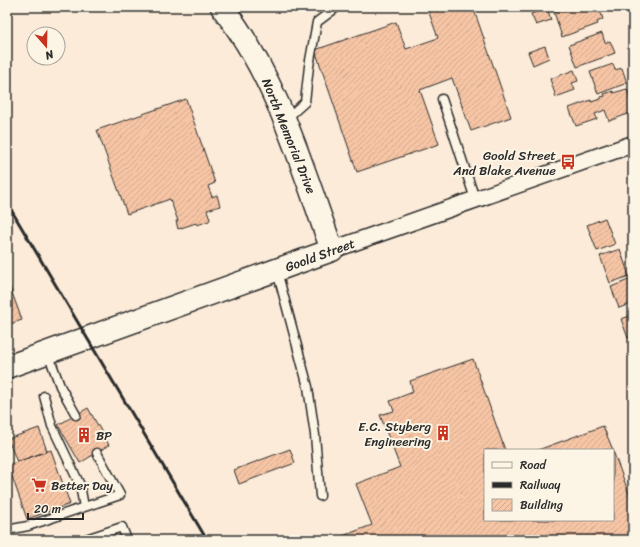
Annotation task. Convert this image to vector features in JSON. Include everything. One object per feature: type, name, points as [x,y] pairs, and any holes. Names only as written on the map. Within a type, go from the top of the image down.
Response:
[{"type":"main road","name":"North Memorial Drive","points":[[222,7],[230,17],[254,56],[275,97],[285,120],[332,250]]},
{"type":"main road","name":"Goold Street","points":[[7,367],[332,250]]},
{"type":"street","name":"Goold Street","points":[[332,250],[633,144]]},
{"type":"lane","points":[[285,120],[306,102],[309,66],[317,22],[337,7]]},
{"type":"lane","points":[[442,99],[475,200]]},
{"type":"lane","points":[[277,270],[308,387],[315,435],[320,496]]},
{"type":"lane","points":[[47,353],[60,386],[76,416]]},
{"type":"lane","points":[[44,396],[52,426],[80,485],[84,507]]},
{"type":"lane","points":[[7,530],[28,526],[120,495],[97,453]]},
{"type":"lane","points":[[83,540],[122,527],[127,540]]},
{"type":"building","points":[[427,7],[473,7],[511,117],[471,131],[452,78],[420,90],[439,144],[357,172],[315,50],[396,22],[406,49],[438,38]]},
{"type":"building","points":[[569,7],[592,7],[593,11],[599,8],[603,19],[597,22],[598,24],[562,37],[554,12]]},
{"type":"building","points":[[547,8],[551,20],[536,25],[531,14]]},
{"type":"building","points":[[602,33],[605,43],[610,41],[615,53],[577,67],[569,45]]},
{"type":"building","points":[[545,46],[549,58],[533,65],[528,52]]},
{"type":"building","points":[[613,64],[615,70],[622,68],[627,83],[598,94],[590,72]]},
{"type":"building","points":[[574,70],[578,81],[572,83],[575,90],[556,97],[550,79]]},
{"type":"building","points":[[627,89],[633,106],[633,112],[609,121],[605,110],[595,114],[597,119],[576,126],[569,108],[591,100],[591,102],[601,99],[601,97],[605,96],[604,94],[613,91],[613,93]]},
{"type":"building","points":[[186,99],[215,183],[208,186],[212,197],[217,195],[220,206],[207,210],[210,219],[209,221],[197,225],[196,223],[178,229],[176,221],[178,221],[170,199],[127,214],[97,130]]},
{"type":"building","points":[[605,218],[615,244],[597,251],[587,225]]},
{"type":"building","points":[[620,249],[629,276],[610,283],[600,256]]},
{"type":"building","points":[[7,279],[22,320],[7,325]]},
{"type":"building","points":[[631,279],[633,284],[633,303],[619,308],[611,287]]},
{"type":"building","points":[[633,315],[633,336],[628,338],[621,319]]},
{"type":"building","name":"E.C. Styberg Engineering","points":[[473,359],[505,449],[484,449],[484,521],[614,521],[614,454],[633,504],[633,540],[332,540],[372,525],[356,484],[400,467],[380,415],[394,411],[390,401],[413,392],[410,381]]},
{"type":"building","name":"BP","points":[[88,408],[109,445],[80,463],[58,425]]},
{"type":"building","points":[[603,426],[613,449],[541,449]]},
{"type":"building","points":[[39,428],[47,451],[17,462],[8,439]]},
{"type":"building","points":[[290,449],[295,463],[239,484],[234,470]]},
{"type":"building","name":"Better Day","points":[[51,450],[70,504],[27,519],[8,465]]},
{"type":"railway","points":[[7,203],[207,540]]},
{"type":"place","name":"Goold Street And Blake Avenue","points":[[568,162]]},
{"type":"place","name":"E.C. Styberg Engineering","points":[[443,433]]},
{"type":"place","name":"BP","points":[[84,435]]},
{"type":"place","name":"Better Day","points":[[39,485]]}]
